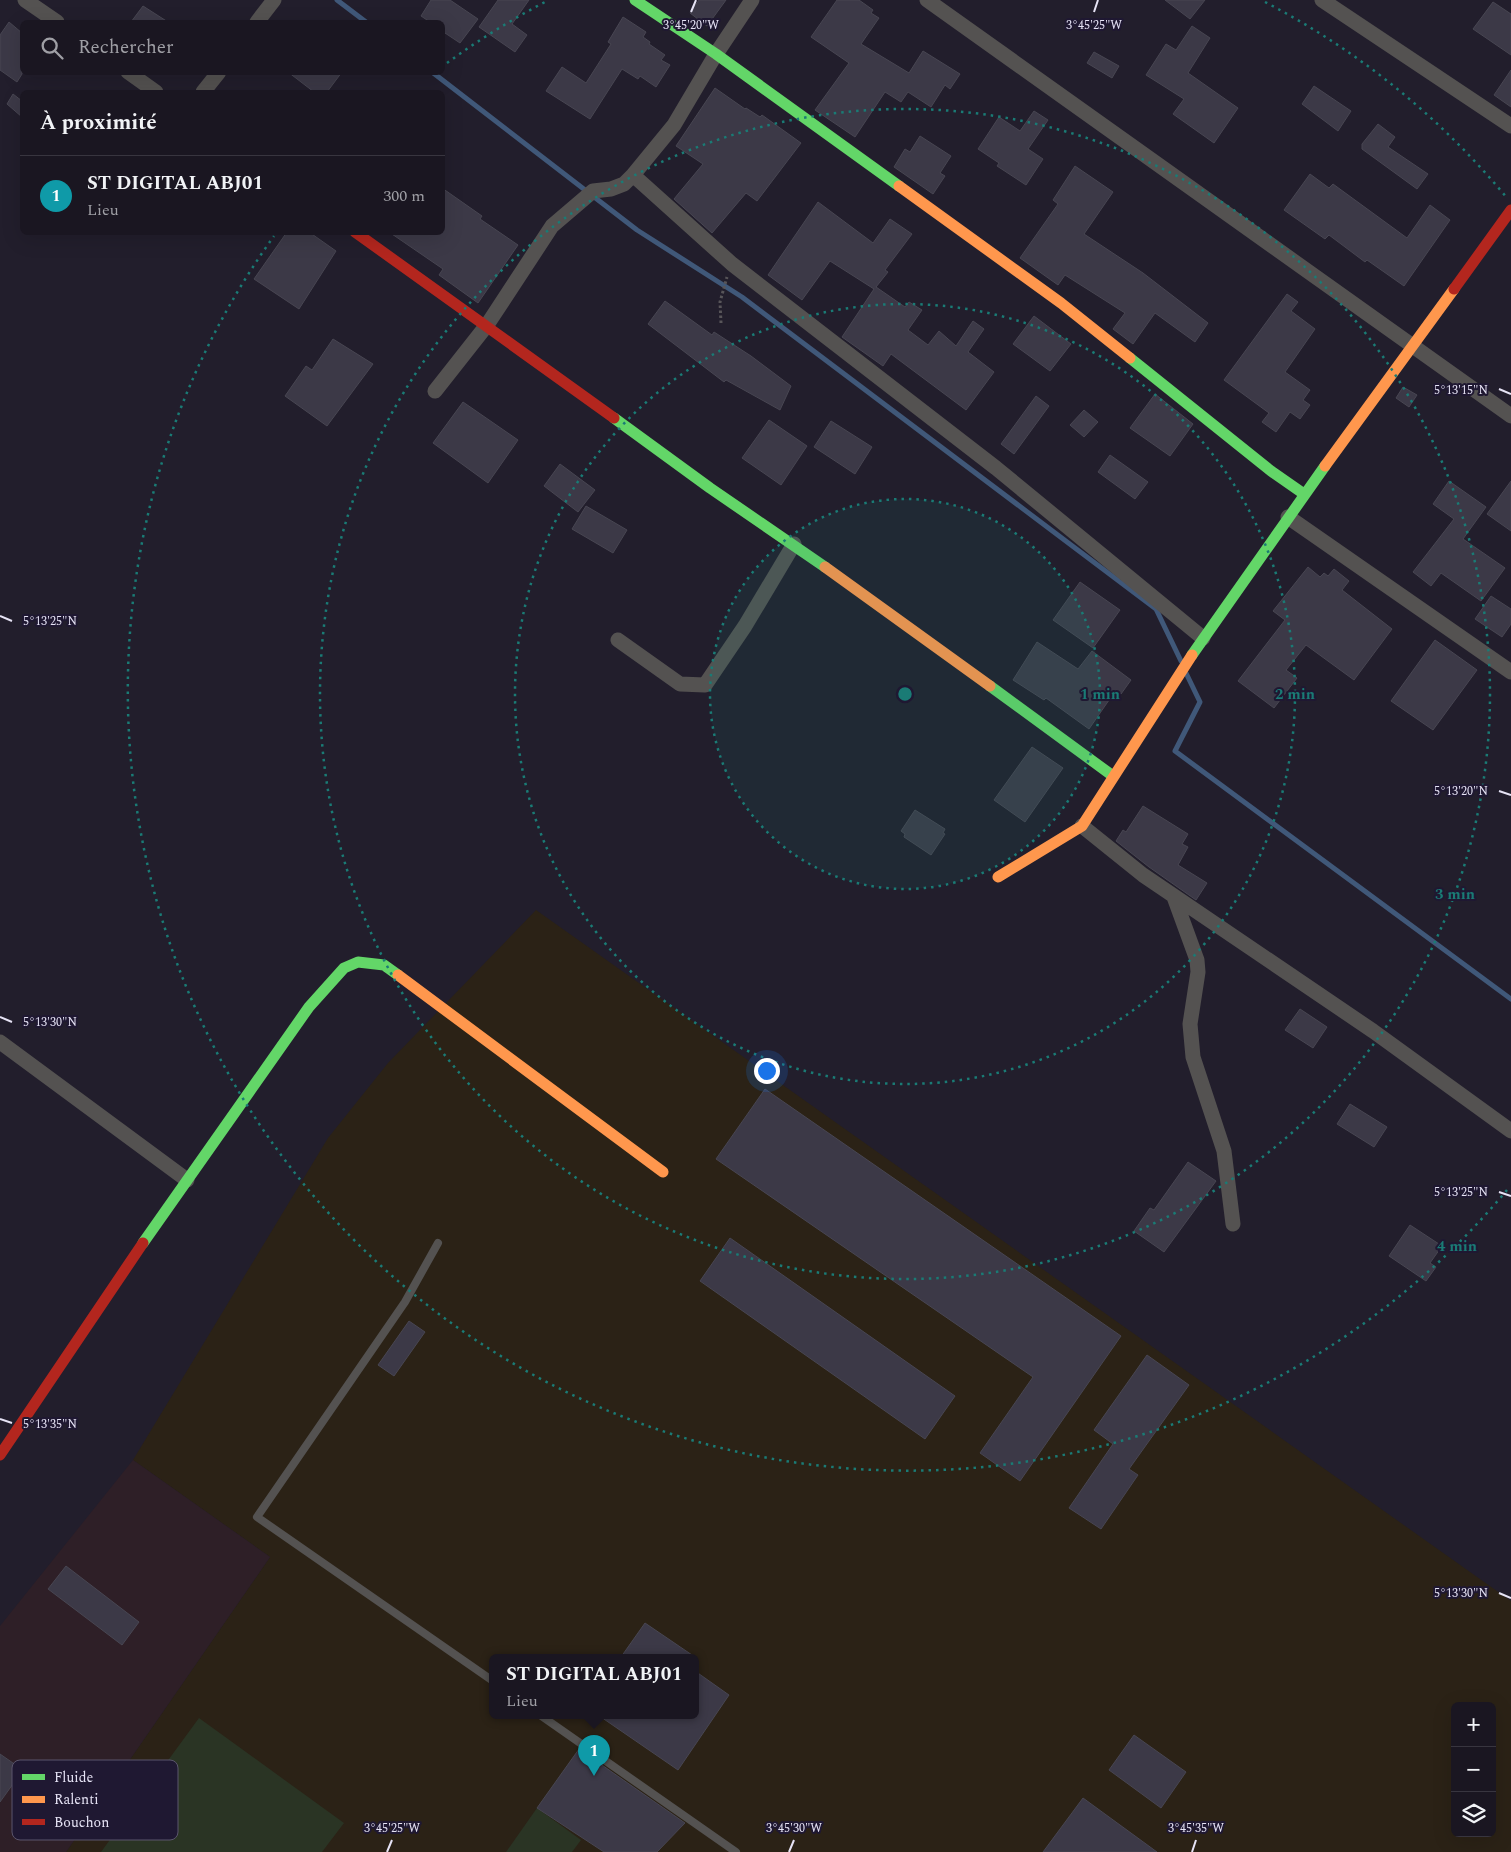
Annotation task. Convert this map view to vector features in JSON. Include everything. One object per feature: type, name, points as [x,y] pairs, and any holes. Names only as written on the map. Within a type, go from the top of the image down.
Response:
[{"type":"street","points":[[25,0],[54,20]]},
{"type":"street","points":[[259,20],[274,0]]},
{"type":"street","points":[[635,0],[716,54],[1062,303],[1271,471],[1304,494]]},
{"type":"street","points":[[435,391],[487,325],[552,226],[593,191],[611,189],[624,184],[633,176],[674,125],[716,54],[752,0]]},
{"type":"street","points":[[927,0],[1414,345],[1511,416]]},
{"type":"street","points":[[1322,0],[1511,126]]},
{"type":"street","points":[[132,75],[153,90]]},
{"type":"street","points":[[205,90],[217,75]]},
{"type":"street","points":[[633,176],[732,264],[996,468],[1203,638]]},
{"type":"street","points":[[998,877],[1082,826],[1203,638],[1304,494],[1511,210]]},
{"type":"street","points":[[360,235],[710,488],[794,544],[1113,776]]},
{"type":"street","points":[[1288,517],[1511,672]]},
{"type":"street","points":[[618,640],[680,684],[705,685],[745,626],[794,544]]},
{"type":"street","points":[[1082,826],[1143,875],[1373,1032],[1511,1131]]},
{"type":"street","points":[[1174,897],[1197,960],[1198,972],[1190,1024],[1192,1057],[1224,1152],[1233,1224]]},
{"type":"street","points":[[0,1455],[187,1180],[309,1007],[344,968],[358,962],[384,965],[663,1172]]},
{"type":"street","points":[[0,1042],[187,1180]]},
{"type":"lane","points":[[438,1243],[405,1302],[257,1517],[489,1679]]},
{"type":"lane","points":[[546,1719],[736,1852]]},
{"type":"path","points":[[721,322],[723,288],[732,264]]},
{"type":"shaded area","points":[[536,910],[1511,1601],[1511,1852],[66,1852],[74,1840],[178,1840],[178,1760],[130,1760],[270,1557],[133,1460],[328,1138],[388,1063]]},
{"type":"shaded area","points":[[133,1460],[270,1557],[130,1760],[12,1760],[12,1840],[74,1840],[66,1852],[0,1852],[0,1626]]},
{"type":"green space","points":[[199,1718],[344,1823],[322,1852],[101,1852],[110,1840],[178,1840],[178,1760],[168,1760]]},
{"type":"green space","points":[[537,1808],[581,1840],[572,1852],[506,1852]]},
{"type":"building","points":[[431,0],[450,0],[478,19],[460,43],[445,33],[445,20],[427,20],[421,16]]},
{"type":"building","points":[[498,0],[529,0],[512,24],[527,35],[515,52],[479,27]]},
{"type":"building","points":[[699,0],[726,0],[707,26],[690,13]]},
{"type":"building","points":[[837,0],[859,0],[873,10],[871,13],[879,18],[861,44],[909,73],[923,51],[960,74],[950,89],[945,85],[931,107],[908,92],[901,102],[885,92],[855,137],[815,110],[849,63],[811,37]]},
{"type":"building","points":[[1165,0],[1205,0],[1190,19]]},
{"type":"building","points":[[1493,2],[1511,14],[1511,55],[1473,29]]},
{"type":"building","points":[[143,6],[165,20],[132,20]]},
{"type":"building","points":[[623,17],[646,32],[643,37],[650,42],[649,44],[665,55],[661,60],[670,65],[656,87],[640,76],[638,79],[622,69],[590,119],[546,91],[562,67],[586,83],[611,44],[608,42]]},
{"type":"building","points":[[9,22],[20,31],[21,75],[17,82],[0,70],[0,35]]},
{"type":"building","points":[[1192,26],[1210,38],[1188,73],[1238,108],[1214,143],[1173,114],[1184,99],[1146,75],[1166,44],[1176,50]]},
{"type":"building","points":[[1094,52],[1119,66],[1112,78],[1087,63]]},
{"type":"building","points":[[1511,70],[1511,107],[1494,95]]},
{"type":"building","points":[[292,75],[340,75],[328,90],[311,90]]},
{"type":"building","points":[[1314,86],[1351,111],[1338,131],[1302,104]]},
{"type":"building","points":[[715,88],[745,109],[760,117],[762,115],[801,143],[757,201],[746,193],[712,233],[674,199],[703,164],[676,146]]},
{"type":"building","points":[[13,94],[20,99],[20,115],[7,104]]},
{"type":"building","points":[[1034,111],[1048,120],[1028,149],[1043,159],[1026,185],[997,166],[999,163],[978,149],[999,117],[1020,131]]},
{"type":"building","points":[[1378,124],[1395,137],[1388,147],[1428,174],[1417,189],[1362,149],[1362,144]]},
{"type":"building","points":[[920,136],[951,156],[940,173],[945,176],[933,194],[894,167],[905,149],[910,152]]},
{"type":"building","points":[[1075,166],[1113,192],[1084,234],[1143,273],[1208,323],[1195,342],[1155,313],[1133,344],[1113,329],[1125,313],[1065,275],[1058,285],[1020,258],[1058,204],[1053,200]]},
{"type":"building","points":[[1310,174],[1329,188],[1333,184],[1407,238],[1430,205],[1450,220],[1404,286],[1367,260],[1365,262],[1329,235],[1325,239],[1284,210]]},
{"type":"building","points":[[445,190],[482,216],[480,219],[518,245],[478,303],[439,275],[443,269],[393,235],[445,235]]},
{"type":"building","points":[[818,202],[873,243],[890,219],[912,234],[885,270],[888,272],[876,287],[905,307],[909,302],[922,310],[908,330],[928,345],[939,331],[956,346],[973,321],[984,329],[968,352],[994,372],[966,410],[891,354],[883,366],[842,337],[874,289],[830,261],[802,300],[768,275]]},
{"type":"building","points":[[285,235],[313,235],[336,251],[299,309],[254,279]]},
{"type":"building","points":[[1287,294],[1298,302],[1291,311],[1315,329],[1285,372],[1310,390],[1303,400],[1310,405],[1300,419],[1290,412],[1276,432],[1262,422],[1269,413],[1224,380]]},
{"type":"building","points":[[665,301],[712,335],[714,332],[751,356],[791,386],[780,410],[726,380],[724,382],[648,324]]},
{"type":"building","points":[[1034,316],[1071,344],[1050,371],[1013,344]]},
{"type":"building","points":[[333,339],[373,364],[327,426],[285,396],[306,366],[312,370]]},
{"type":"building","points":[[1403,387],[1417,395],[1409,407],[1396,398]]},
{"type":"building","points":[[1155,394],[1193,424],[1170,456],[1130,428]]},
{"type":"building","points":[[1036,396],[1049,406],[1014,454],[1001,444]]},
{"type":"building","points":[[463,402],[518,440],[488,483],[433,443]]},
{"type":"building","points":[[1084,410],[1098,422],[1084,437],[1070,425]]},
{"type":"building","points":[[769,420],[807,446],[781,485],[742,458]]},
{"type":"building","points":[[831,421],[872,447],[855,474],[814,447]]},
{"type":"building","points":[[1110,455],[1148,482],[1135,499],[1098,472]]},
{"type":"building","points":[[560,464],[595,490],[578,512],[544,486]]},
{"type":"building","points":[[1449,481],[1486,507],[1463,539],[1505,568],[1481,601],[1441,573],[1431,586],[1413,572],[1454,519],[1433,504]]},
{"type":"building","points":[[1511,481],[1511,531],[1487,514]]},
{"type":"building","points":[[586,506],[627,530],[613,553],[572,529]]},
{"type":"building","points":[[1308,567],[1320,577],[1324,573],[1328,576],[1334,569],[1349,581],[1342,590],[1392,629],[1354,680],[1306,645],[1286,670],[1297,678],[1274,708],[1238,681],[1285,620],[1273,611]]},
{"type":"building","points":[[1080,582],[1120,610],[1093,648],[1053,620]]},
{"type":"building","points":[[1491,596],[1511,609],[1511,624],[1502,637],[1475,619]]},
{"type":"building","points":[[1435,640],[1477,670],[1433,730],[1391,701]]},
{"type":"building","points":[[1037,642],[1078,669],[1092,651],[1131,680],[1121,694],[1116,690],[1089,729],[1046,698],[1044,700],[1013,680]]},
{"type":"building","points":[[1032,747],[1063,768],[1025,822],[994,800]]},
{"type":"building","points":[[1143,806],[1188,834],[1182,844],[1188,847],[1178,865],[1207,883],[1196,900],[1116,841],[1123,830],[1126,832]]},
{"type":"building","points":[[915,810],[945,829],[943,833],[945,834],[931,855],[904,837],[905,834],[901,831]]},
{"type":"building","points":[[1300,1009],[1327,1027],[1313,1048],[1285,1030]]},
{"type":"building","points":[[765,1089],[1121,1336],[1020,1481],[980,1453],[1033,1377],[716,1159]]},
{"type":"building","points":[[1350,1104],[1387,1127],[1374,1147],[1337,1124]]},
{"type":"building","points":[[1188,1162],[1216,1181],[1164,1252],[1134,1231],[1150,1208],[1154,1210]]},
{"type":"building","points":[[1410,1225],[1442,1246],[1430,1263],[1436,1267],[1426,1281],[1389,1256]]},
{"type":"building","points":[[730,1238],[955,1396],[925,1439],[700,1281]]},
{"type":"building","points":[[409,1321],[425,1332],[394,1376],[378,1365]]},
{"type":"building","points":[[1147,1355],[1189,1385],[1129,1469],[1138,1475],[1101,1529],[1069,1508],[1113,1444],[1094,1430]]},
{"type":"building","points":[[66,1566],[139,1622],[122,1645],[48,1589]]},
{"type":"building","points":[[645,1623],[691,1654],[623,1654]]},
{"type":"building","points":[[699,1674],[729,1695],[678,1770],[604,1719],[699,1719]]},
{"type":"building","points":[[1134,1735],[1186,1772],[1161,1808],[1109,1770]]},
{"type":"building","points":[[579,1749],[685,1823],[657,1852],[604,1852],[537,1808]]},
{"type":"building","points":[[0,1754],[12,1762],[12,1785],[0,1802]]},
{"type":"building","points":[[1083,1798],[1157,1852],[1043,1852]]},
{"type":"waterway","points":[[337,0],[363,20]]},
{"type":"waterway","points":[[436,75],[637,230],[742,297],[1156,609],[1181,661]]},
{"type":"waterway","points":[[1186,673],[1200,702],[1175,751],[1511,999]]},
{"type":"traffic: fast","points":[[635,0],[716,54],[899,186]]},
{"type":"traffic: fast","points":[[1130,358],[1271,471],[1304,494]]},
{"type":"traffic: fast","points":[[614,418],[710,488],[825,567]]},
{"type":"traffic: fast","points":[[1192,655],[1325,466]]},
{"type":"traffic: fast","points":[[990,686],[1113,776]]},
{"type":"traffic: fast","points":[[143,1243],[309,1007],[344,968],[358,962],[384,965],[398,975]]},
{"type":"traffic: slow","points":[[899,186],[1061,303],[1130,358]]},
{"type":"traffic: slow","points":[[1325,466],[1454,289]]},
{"type":"traffic: slow","points":[[825,567],[990,686]]},
{"type":"traffic: slow","points":[[998,877],[1082,826],[1192,655]]},
{"type":"traffic: slow","points":[[398,975],[663,1172]]},
{"type":"traffic: jam","points":[[1454,289],[1511,210]]},
{"type":"traffic: jam","points":[[359,235],[614,418]]},
{"type":"traffic: jam","points":[[0,1455],[143,1243]]},
{"type":"place","name":"ST DIGITAL ABJ01","points":[[594,1776]]}]
